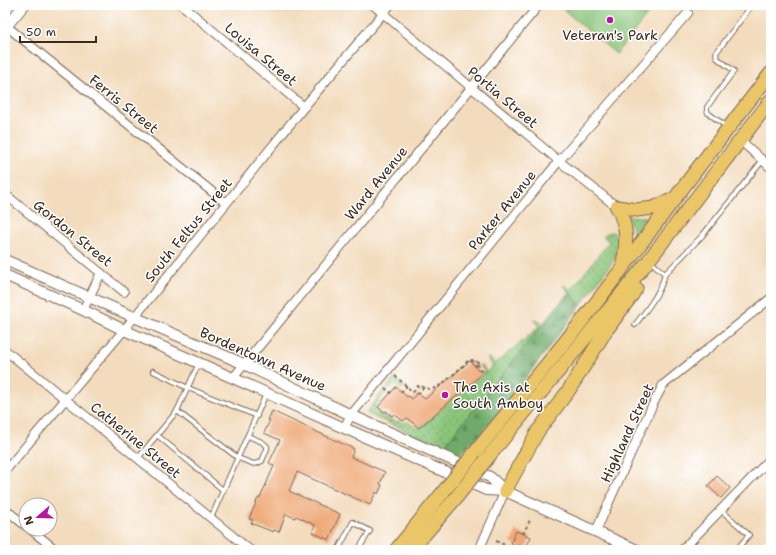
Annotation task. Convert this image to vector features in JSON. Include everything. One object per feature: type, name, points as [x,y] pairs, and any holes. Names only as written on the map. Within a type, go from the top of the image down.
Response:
[{"type":"highway","points":[[396,550],[583,319],[771,73]]},
{"type":"highway","points":[[411,550],[455,499],[649,260],[770,103]]},
{"type":"highway","points":[[618,207],[637,210],[653,208],[676,198]]},
{"type":"highway","points":[[618,207],[623,218],[626,233],[626,248],[622,267]]},
{"type":"highway","points":[[505,491],[538,431],[569,390],[605,332],[632,295],[649,260]]},
{"type":"street","points":[[5,26],[24,5]]},
{"type":"street","name":"Louisa Street","points":[[182,5],[304,107]]},
{"type":"street","name":"Portia Street","points":[[373,5],[559,161],[618,207]]},
{"type":"street","name":"South Feltus Street","points":[[5,472],[124,330],[304,107],[390,5]]},
{"type":"street","name":"Ward Avenue","points":[[233,378],[539,5]]},
{"type":"street","name":"Parker Avenue","points":[[344,428],[351,415],[559,161],[688,13]]},
{"type":"street","name":"Ferris Street","points":[[5,26],[226,203]]},
{"type":"street","points":[[740,140],[771,168]]},
{"type":"street","name":"Gordon Street","points":[[5,194],[124,292]]},
{"type":"street","name":"Bordentown Avenue","points":[[5,260],[244,364],[351,415],[490,477],[505,491],[637,550]]},
{"type":"street","points":[[84,310],[101,273]]},
{"type":"street","name":"Bordentown Avenue","points":[[5,276],[486,490],[505,491]]},
{"type":"street","name":"Highland Street","points":[[596,531],[652,406],[663,385],[771,298]]},
{"type":"street","name":"Catherine Street","points":[[5,350],[250,550]]},
{"type":"street","points":[[414,458],[423,448]]},
{"type":"street","points":[[682,550],[771,458]]},
{"type":"street","points":[[479,550],[505,491]]},
{"type":"street","points":[[5,509],[18,520]]},
{"type":"street","points":[[40,537],[56,550]]},
{"type":"lane","points":[[728,128],[708,113],[707,110],[707,107],[734,71],[717,58],[716,53],[752,5]]},
{"type":"lane","points":[[635,325],[656,296],[665,274],[702,236],[763,160]]},
{"type":"lane","points":[[649,260],[665,274]]},
{"type":"lane","points":[[138,458],[177,411],[199,363]]},
{"type":"lane","points":[[153,371],[188,388],[257,416]]},
{"type":"lane","points":[[211,518],[267,393]]},
{"type":"lane","points":[[177,411],[238,458],[254,464],[258,463],[262,461],[267,446],[262,442],[248,436]]},
{"type":"lane","points":[[157,435],[223,490]]},
{"type":"lane","points":[[721,510],[749,535],[736,550]]},
{"type":"lane","points":[[338,550],[353,522],[370,531],[358,550]]},
{"type":"path","points":[[470,360],[482,372],[483,371],[474,360]]},
{"type":"path","points":[[395,376],[413,392],[419,385],[432,389],[436,388],[470,360],[480,363]]},
{"type":"path","points":[[401,392],[407,386]]},
{"type":"path","points":[[418,394],[424,387]]},
{"type":"path","points":[[385,388],[391,393]]},
{"type":"path","points":[[523,534],[530,518]]},
{"type":"path","points":[[496,541],[509,547]]},
{"type":"green space","name":"Veteran's Park","points":[[558,5],[655,5],[616,54]]},
{"type":"green space","points":[[628,216],[644,217],[646,218],[634,233]]},
{"type":"green space","points":[[612,232],[616,234],[619,239],[619,248],[616,257],[581,305],[563,286],[564,285],[571,290],[609,242],[604,237],[605,234]]},
{"type":"green space","points":[[569,292],[581,305],[519,387],[461,455],[443,447]]},
{"type":"green space","points":[[535,319],[543,324],[443,447],[366,413],[385,389],[387,391],[375,405],[375,409],[379,410],[380,415],[395,422],[408,422],[418,429],[485,372],[479,365],[487,372],[493,366],[488,360],[489,357],[495,364],[539,327],[534,320]]},
{"type":"green space","points":[[395,378],[405,386],[402,389],[395,384],[389,389],[387,387]]},
{"type":"building","name":"The Axis at South Amboy","points":[[470,361],[482,374],[419,428],[407,418],[403,421],[394,414],[392,416],[378,407],[396,387],[407,397],[409,396],[412,399],[417,393],[425,399]]},
{"type":"building","points":[[272,411],[354,449],[351,457],[385,472],[378,494],[376,492],[370,505],[297,472],[289,491],[340,514],[329,540],[312,532],[315,525],[296,516],[295,518],[286,514],[279,532],[274,530],[273,532],[251,523],[253,520],[249,519],[274,466],[269,463],[280,440],[264,433]]},
{"type":"building","points":[[717,476],[730,488],[721,498],[708,486]]},
{"type":"building","points":[[516,531],[531,537],[525,550],[511,543]]},
{"type":"place","name":"Veteran's Park","points":[[610,20]]},
{"type":"place","name":"The Axis at South Amboy","points":[[445,395]]}]
